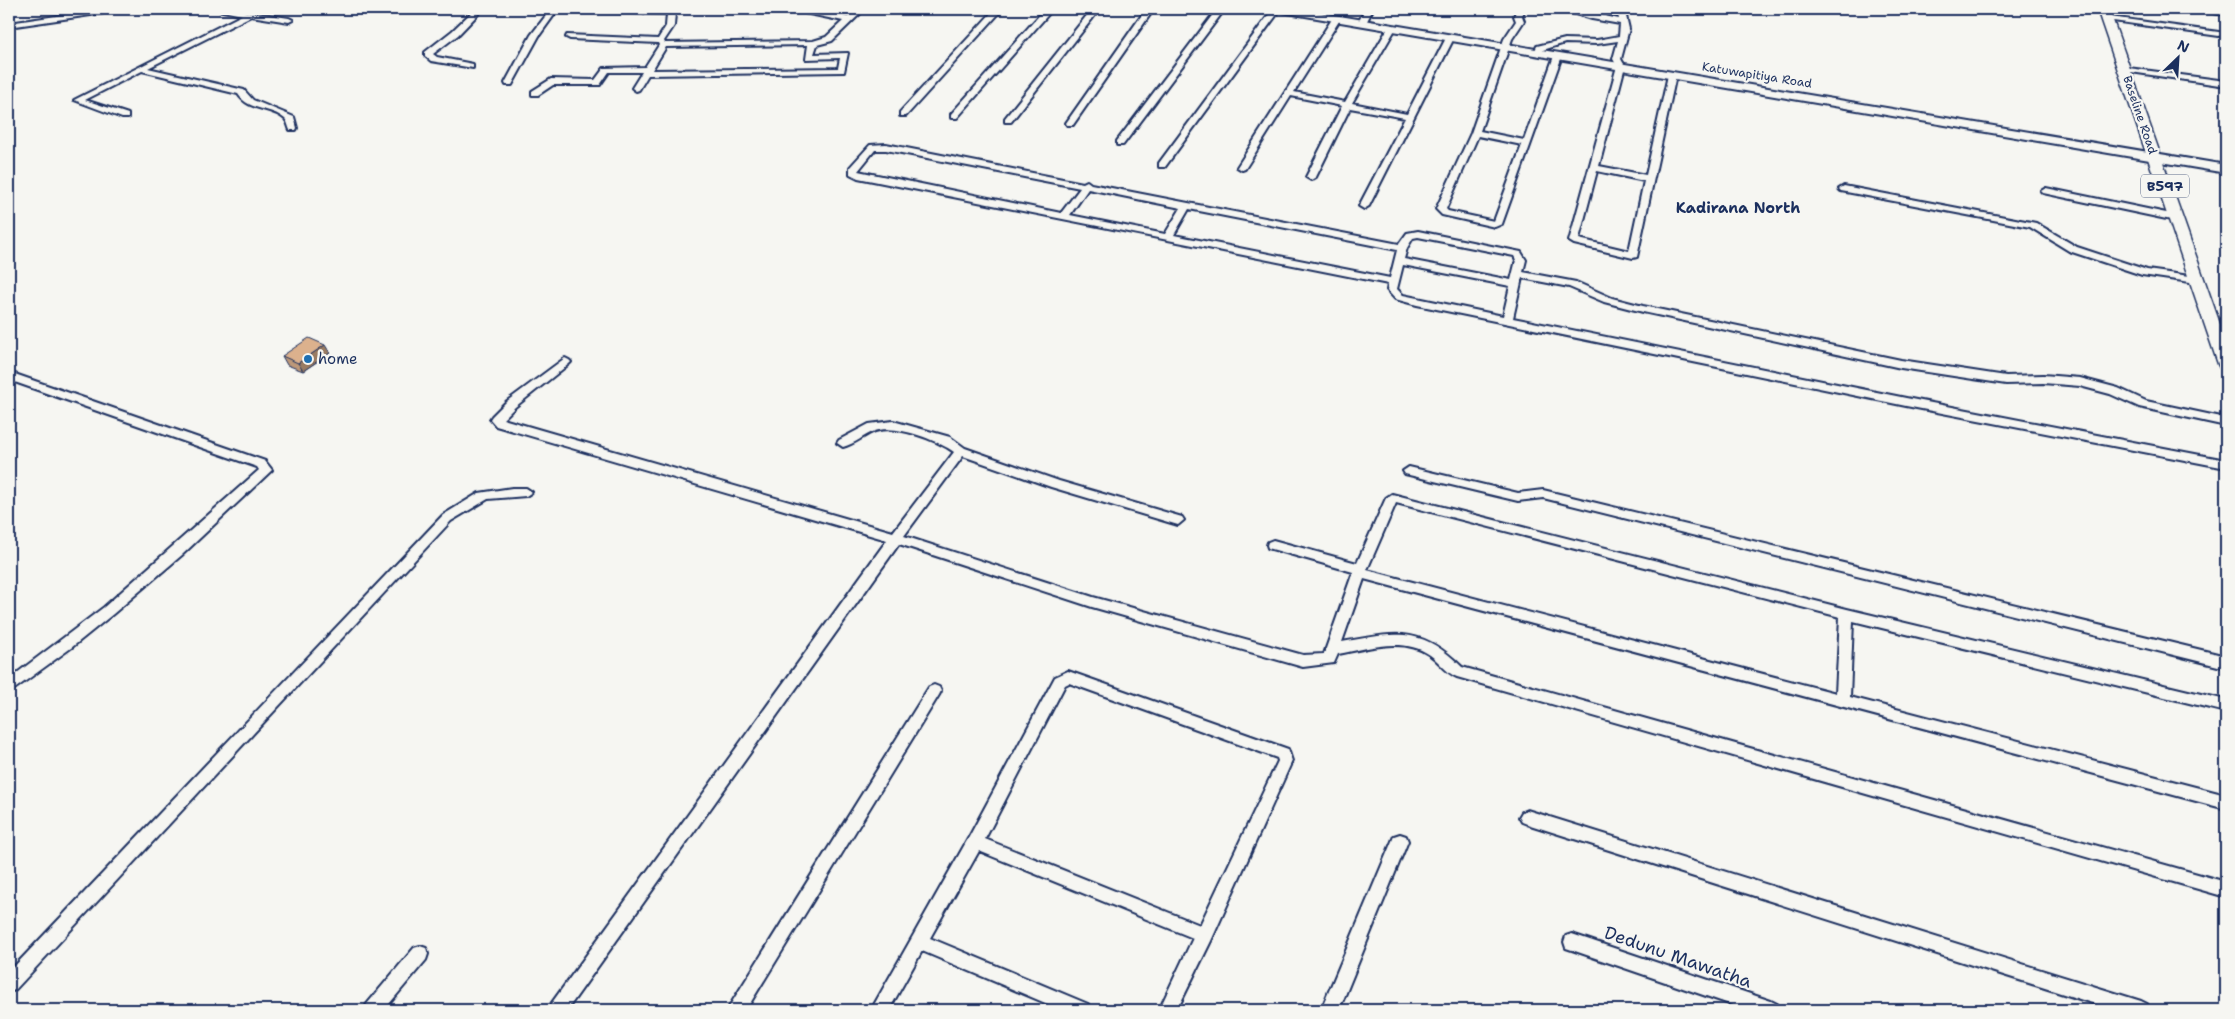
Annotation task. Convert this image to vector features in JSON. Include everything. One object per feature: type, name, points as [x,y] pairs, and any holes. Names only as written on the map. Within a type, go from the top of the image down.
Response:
[{"type":"main road","name":"Baseline Road","points":[[2101,12],[2124,69],[2226,364]]},
{"type":"street","points":[[9,25],[118,9]]},
{"type":"street","points":[[217,9],[289,20]]},
{"type":"street","points":[[470,66],[434,59],[428,54],[455,33],[479,9]]},
{"type":"street","points":[[509,83],[535,35],[555,9],[674,10],[670,26],[662,43],[648,71],[636,88]]},
{"type":"street","points":[[795,9],[849,20]]},
{"type":"street","points":[[570,37],[662,43],[813,43],[829,39],[860,9]]},
{"type":"street","points":[[903,114],[999,9]]},
{"type":"street","points":[[954,116],[1049,9]]},
{"type":"street","points":[[1008,120],[1096,9]]},
{"type":"street","points":[[1070,123],[1150,9]]},
{"type":"street","points":[[1120,143],[1221,9]]},
{"type":"street","points":[[1162,165],[1277,9]]},
{"type":"street","name":"Katuwapitiya Road","points":[[1282,9],[2226,169]]},
{"type":"street","points":[[1362,23],[1369,9]]},
{"type":"street","points":[[1521,9],[1518,16],[1520,21],[1506,47],[1475,133],[1441,209],[1446,213],[1496,224],[1499,222],[1558,56]]},
{"type":"street","points":[[1563,9],[1592,17],[1624,22]]},
{"type":"street","points":[[1630,9],[1622,15],[1624,22],[1617,59],[1621,66],[1574,241],[1633,255],[1672,75]]},
{"type":"street","points":[[2198,9],[2226,13]]},
{"type":"street","points":[[2101,12],[2226,35]]},
{"type":"street","points":[[125,116],[78,100],[250,14]]},
{"type":"street","points":[[1242,167],[1337,18]]},
{"type":"street","points":[[1311,177],[1348,105],[1392,28]]},
{"type":"street","points":[[1364,206],[1450,38]]},
{"type":"street","points":[[1538,52],[1540,48],[1566,41],[1597,42],[1622,38]]},
{"type":"street","points":[[535,93],[551,82],[598,83],[607,70],[841,70],[845,55],[809,57],[813,43]]},
{"type":"street","points":[[142,69],[241,92],[249,104],[285,114],[291,119],[293,128]]},
{"type":"street","points":[[2124,69],[2226,84]]},
{"type":"street","points":[[1288,93],[1411,117]]},
{"type":"street","points":[[1475,133],[1528,144]]},
{"type":"street","points":[[1392,282],[858,175],[853,172],[853,169],[873,147],[886,147],[1088,184],[1402,248]]},
{"type":"street","points":[[1594,168],[1650,179]]},
{"type":"street","points":[[1064,216],[1088,184]]},
{"type":"street","points":[[1844,189],[2033,225],[2073,249],[2137,270],[2197,280]]},
{"type":"street","points":[[2046,191],[2176,218]]},
{"type":"street","points":[[1168,237],[1187,205]]},
{"type":"street","points":[[1506,320],[1521,260],[1520,256],[1418,234],[1410,235],[1402,248],[1392,282],[1392,290],[1399,297],[1506,320],[1906,402],[2226,464]]},
{"type":"street","points":[[1398,261],[1516,279],[1572,284],[1608,300],[1643,309],[1901,364],[2006,380],[2043,379],[2080,382],[2114,391],[2143,404],[2226,422]]},
{"type":"street","points":[[565,362],[511,404],[496,419],[500,424],[896,538],[1092,602],[1303,661],[1329,659],[1360,571],[1392,498],[1847,614],[2226,706]]},
{"type":"street","points":[[9,376],[261,464],[266,470],[177,552],[84,631],[37,664],[9,688]]},
{"type":"street","points":[[843,443],[873,427],[893,425],[946,440],[961,452],[1054,484],[1178,520]]},
{"type":"street","points":[[558,1010],[896,538],[961,452]]},
{"type":"street","points":[[1409,471],[1518,498],[1543,494],[2226,662]]},
{"type":"street","points":[[9,984],[447,518],[480,496],[495,491],[526,492]]},
{"type":"street","points":[[1273,545],[1360,571],[2226,802]]},
{"type":"street","points":[[1843,701],[1847,614]]},
{"type":"street","points":[[1333,649],[1382,640],[1413,641],[1434,650],[1457,671],[2226,890]]},
{"type":"street","points":[[880,1010],[975,842],[1060,681],[1068,677],[1283,754],[1285,761],[1205,935],[1168,1010]]},
{"type":"street","points":[[736,1010],[934,691]]},
{"type":"street","points":[[1527,817],[2141,1010]]},
{"type":"street","points":[[1330,1010],[1400,841]]},
{"type":"street","points":[[975,842],[1205,935]]},
{"type":"street","points":[[920,942],[1082,1010]]},
{"type":"street","name":"Dedunu Mawatha","points":[[1572,942],[1771,1010]]},
{"type":"street","points":[[373,1010],[420,954]]},
{"type":"building","points":[[309,338],[325,345],[298,363],[282,356]]},
{"type":"place","name":"home","points":[[308,359]]},
{"type":"district","name":"Kadirana North","points":[[1738,208]]}]
